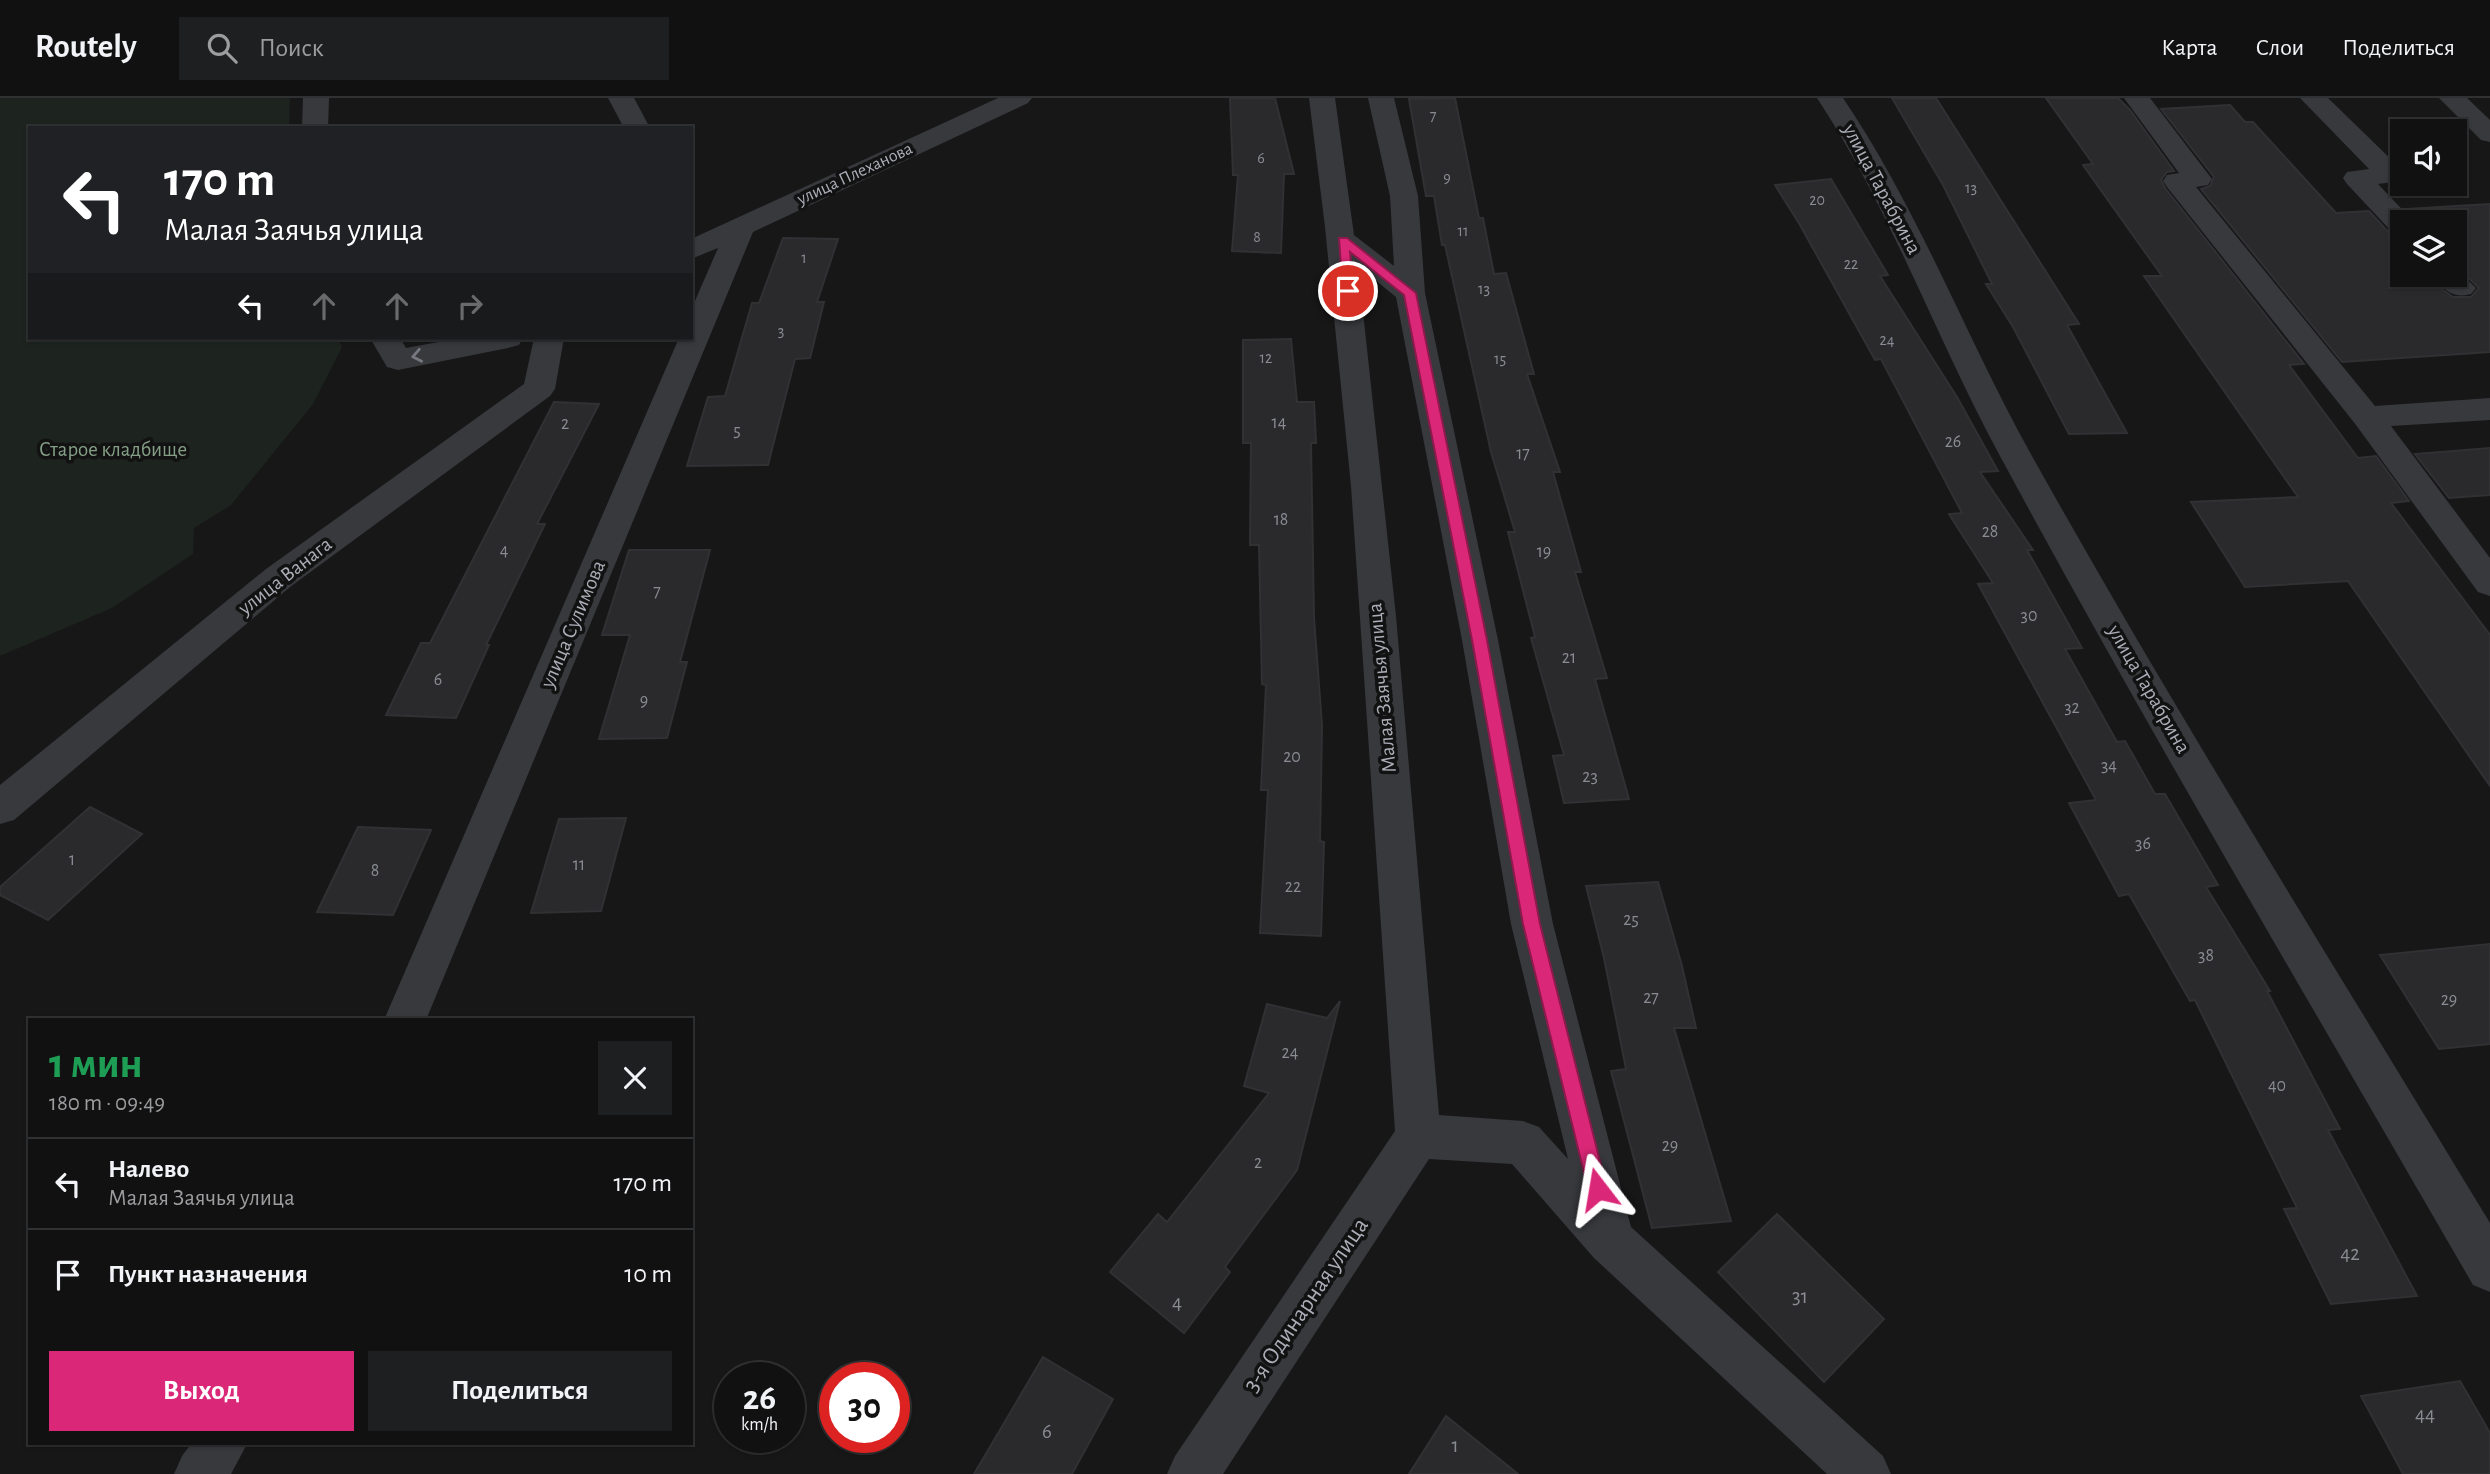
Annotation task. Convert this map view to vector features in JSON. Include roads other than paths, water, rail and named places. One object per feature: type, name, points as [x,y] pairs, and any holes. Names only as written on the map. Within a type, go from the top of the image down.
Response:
[{"type":"street","points":[[315,126],[316,98]]},
{"type":"street","points":[[621,98],[636,126]]},
{"type":"street","name":"улица Плеханова","points":[[693,249],[1019,98]]},
{"type":"street","name":"Малая Заячья улица","points":[[1322,98],[1343,240],[1362,442],[1419,1136]]},
{"type":"street","points":[[1381,98],[1404,196],[1410,293],[1480,640],[1532,924],[1611,1241]]},
{"type":"street","name":"улица Тарабрина","points":[[1830,98],[1854,134],[1925,269],[2014,453],[2160,708],[2490,1268]]},
{"type":"street","points":[[2137,98],[2198,179],[2177,181],[2367,417],[2490,583]]},
{"type":"street","points":[[2313,98],[2391,174],[2357,177],[2390,213]]},
{"type":"street","points":[[2452,98],[2490,134]]},
{"type":"street","name":"улица Сулимова","points":[[406,1018],[741,227]]},
{"type":"street","points":[[1343,240],[1410,293]]},
{"type":"street","points":[[386,340],[398,360],[498,340]]},
{"type":"street","name":"улица Ванага","points":[[0,808],[278,578],[539,389],[549,340]]},
{"type":"street","points":[[2367,417],[2490,409]]},
{"type":"street","points":[[1419,1136],[1522,1143],[1611,1241],[1865,1474]]},
{"type":"street","name":"3-я Одинарная улица","points":[[1193,1474],[1419,1136]]},
{"type":"street","points":[[200,1474],[221,1445]]},
{"type":"park label","name":"Старое кладбище","points":[[113,449]]}]
